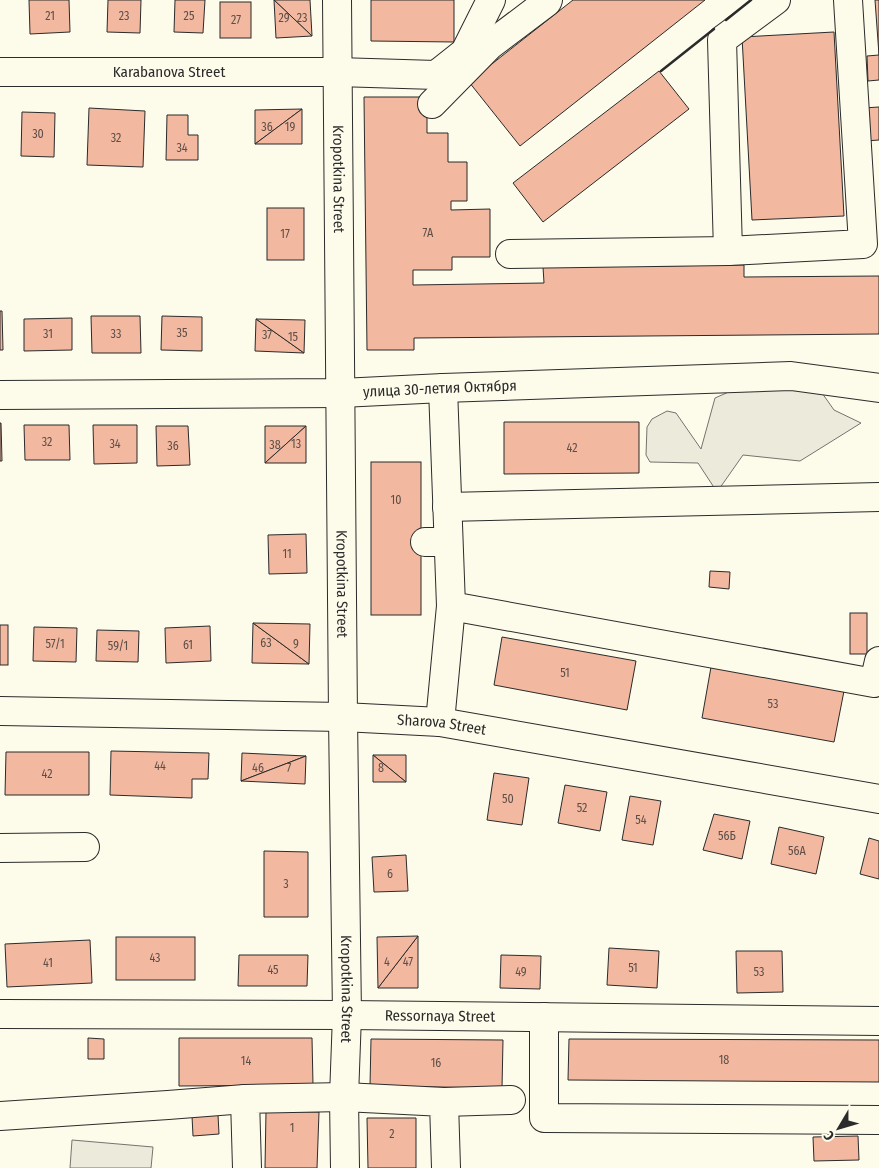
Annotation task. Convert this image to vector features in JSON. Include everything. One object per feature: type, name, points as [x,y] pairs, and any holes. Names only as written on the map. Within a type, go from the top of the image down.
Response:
[{"type":"street","name":"Kropotkina Street","points":[[337,0],[347,1015],[344,1097],[345,1168]]},
{"type":"street","name":"Karabanova Street","points":[[0,72],[337,72],[436,74],[465,52],[491,0]]},
{"type":"street","points":[[432,104],[490,45],[548,0]]},
{"type":"street","points":[[728,251],[722,40],[776,0]]},
{"type":"street","points":[[510,254],[728,251],[863,244],[848,0]]},
{"type":"street","name":"улица 30-летия Октября","points":[[0,395],[341,393],[792,376],[879,388]]},
{"type":"street","points":[[440,722],[451,606],[437,542],[447,507],[443,388]]},
{"type":"street","points":[[447,507],[879,497]]},
{"type":"street","points":[[451,606],[874,682],[879,661]]},
{"type":"street","name":"Sharova Street","points":[[0,711],[343,718],[440,722],[879,799]]},
{"type":"street","points":[[0,848],[85,847]]},
{"type":"street","name":"Ressornaya Street","points":[[0,1014],[347,1015],[879,1021]]},
{"type":"street","points":[[544,1017],[544,1118],[879,1120]]},
{"type":"street","points":[[0,1116],[246,1099],[344,1097],[444,1102],[511,1100]]},
{"type":"street","points":[[246,1099],[247,1168]]},
{"type":"street","points":[[444,1102],[446,1168]]},
{"type":"shaded area","points":[[815,383],[834,410],[861,423],[800,461],[743,455],[717,492],[698,463],[650,462],[646,455],[647,427],[652,419],[667,411],[676,413],[701,449],[715,398],[740,387]]},
{"type":"shaded area","points":[[72,1140],[153,1147],[151,1168],[70,1168]]},
{"type":"building","points":[[29,0],[69,0],[70,32],[30,34]]},
{"type":"building","points":[[108,0],[141,0],[140,33],[107,32]]},
{"type":"building","points":[[175,0],[205,0],[203,33],[174,32]]},
{"type":"building","points":[[274,0],[310,0],[312,36]]},
{"type":"building","points":[[274,0],[312,36],[276,38]]},
{"type":"building","points":[[371,0],[454,0],[454,42],[371,41]]},
{"type":"building","points":[[573,0],[705,0],[520,146],[469,82]]},
{"type":"building","points":[[875,0],[879,0],[879,55]]},
{"type":"building","points":[[220,2],[251,2],[251,38],[220,38]]},
{"type":"building","points":[[834,32],[844,216],[752,220],[742,37]]},
{"type":"building","points":[[879,55],[879,80],[868,81],[867,56]]},
{"type":"building","points":[[659,71],[689,109],[543,222],[513,183]]},
{"type":"building","points":[[364,97],[427,97],[427,133],[448,133],[448,162],[467,162],[467,201],[451,201],[451,210],[490,209],[490,257],[452,257],[452,270],[413,270],[413,285],[544,283],[543,267],[744,265],[744,277],[879,276],[879,334],[414,338],[414,350],[367,350]]},
{"type":"building","points":[[879,107],[879,140],[865,141],[863,108]]},
{"type":"building","points":[[89,108],[145,111],[143,167],[87,165]]},
{"type":"building","points":[[302,109],[255,144],[255,110]]},
{"type":"building","points":[[302,109],[302,144],[255,144]]},
{"type":"building","points":[[22,112],[55,113],[54,157],[21,156]]},
{"type":"building","points":[[167,115],[188,115],[188,135],[198,135],[198,160],[166,160]]},
{"type":"building","points":[[267,208],[304,208],[304,260],[267,260]]},
{"type":"building","points":[[0,311],[2,311],[3,350],[0,350]]},
{"type":"building","points":[[91,316],[140,316],[141,353],[92,353]]},
{"type":"building","points":[[162,316],[202,317],[202,351],[161,350]]},
{"type":"building","points":[[72,318],[72,350],[24,351],[24,319]]},
{"type":"building","points":[[256,319],[304,353],[255,351]]},
{"type":"building","points":[[256,319],[305,320],[304,353]]},
{"type":"building","points":[[504,422],[639,422],[639,473],[504,474]]},
{"type":"building","points":[[1,423],[2,461],[0,461]]},
{"type":"building","points":[[24,425],[69,425],[70,460],[25,460]]},
{"type":"building","points":[[93,425],[137,425],[137,463],[94,464]]},
{"type":"building","points":[[156,426],[188,426],[190,465],[157,466]]},
{"type":"building","points":[[265,426],[306,426],[265,463]]},
{"type":"building","points":[[306,426],[306,463],[265,463]]},
{"type":"building","points":[[371,462],[421,462],[421,615],[371,615]]},
{"type":"building","points":[[306,534],[307,573],[269,574],[268,535]]},
{"type":"building","points":[[710,571],[730,572],[729,589],[709,587]]},
{"type":"building","points":[[850,613],[867,613],[867,654],[850,654]]},
{"type":"building","points":[[253,623],[309,664],[252,663]]},
{"type":"building","points":[[253,623],[310,624],[309,664]]},
{"type":"building","points":[[0,625],[8,625],[8,665],[0,665]]},
{"type":"building","points":[[210,626],[211,661],[166,663],[165,628]]},
{"type":"building","points":[[34,627],[77,628],[76,662],[33,661]]},
{"type":"building","points":[[97,630],[139,631],[138,662],[96,661]]},
{"type":"building","points":[[502,637],[636,661],[627,710],[494,685]]},
{"type":"building","points":[[711,667],[844,691],[834,742],[702,718]]},
{"type":"building","points":[[111,751],[209,753],[208,779],[192,779],[192,798],[110,795]]},
{"type":"building","points":[[6,752],[89,752],[89,795],[5,795]]},
{"type":"building","points":[[242,753],[306,756],[241,781]]},
{"type":"building","points":[[373,755],[406,755],[406,782]]},
{"type":"building","points":[[373,755],[406,782],[373,782]]},
{"type":"building","points":[[306,756],[305,784],[241,781]]},
{"type":"building","points":[[494,773],[529,778],[522,825],[487,820]]},
{"type":"building","points":[[565,785],[607,792],[600,831],[558,823]]},
{"type":"building","points":[[630,796],[661,801],[653,845],[622,840]]},
{"type":"building","points":[[714,814],[750,821],[742,859],[703,850]]},
{"type":"building","points":[[779,827],[824,837],[816,874],[771,864]]},
{"type":"building","points":[[869,838],[879,841],[879,879],[860,874]]},
{"type":"building","points":[[264,851],[308,852],[308,917],[264,917]]},
{"type":"building","points":[[406,855],[408,891],[374,892],[372,857]]},
{"type":"building","points":[[418,936],[418,988],[378,988]]},
{"type":"building","points":[[418,936],[378,988],[377,937]]},
{"type":"building","points":[[116,937],[195,937],[195,980],[116,980]]},
{"type":"building","points":[[90,940],[92,983],[7,987],[5,944]]},
{"type":"building","points":[[609,948],[659,951],[657,988],[607,985]]},
{"type":"building","points":[[736,951],[782,951],[783,992],[737,993]]},
{"type":"building","points":[[239,955],[308,955],[307,986],[238,986]]},
{"type":"building","points":[[501,955],[541,956],[540,989],[500,988]]},
{"type":"building","points":[[88,1038],[104,1039],[104,1059],[88,1059]]},
{"type":"building","points":[[179,1038],[312,1038],[313,1085],[179,1086]]},
{"type":"building","points":[[371,1039],[503,1040],[502,1088],[370,1086]]},
{"type":"building","points":[[569,1039],[879,1040],[879,1082],[568,1080]]},
{"type":"building","points":[[266,1111],[319,1112],[317,1168],[265,1168]]},
{"type":"building","points":[[218,1115],[219,1134],[193,1136],[192,1116]]},
{"type":"building","points":[[367,1118],[416,1118],[416,1168],[368,1168]]},
{"type":"building","points":[[858,1136],[859,1160],[814,1161],[813,1137]]},
{"type":"wall","points":[[726,20],[751,0]]},
{"type":"wall","points":[[661,71],[714,29]]}]
